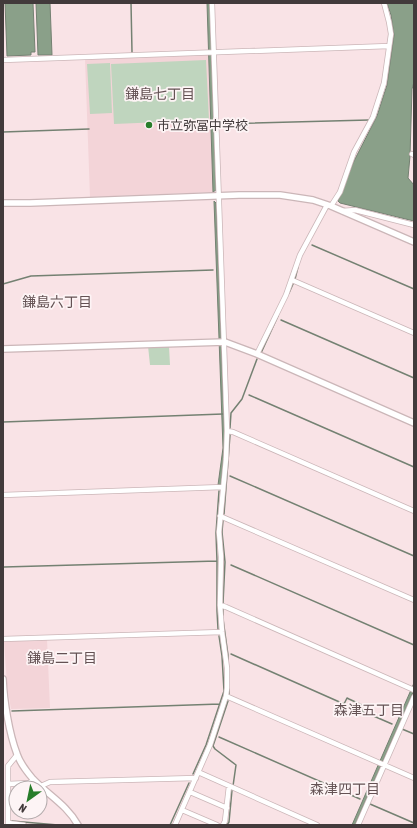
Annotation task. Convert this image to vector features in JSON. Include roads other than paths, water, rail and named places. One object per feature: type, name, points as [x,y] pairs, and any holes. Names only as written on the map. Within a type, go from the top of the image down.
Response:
[{"type":"street","points":[[175,825],[210,745],[226,696],[227,668],[220,605],[221,557],[219,532],[222,488],[226,459],[227,431],[212,3]]},
{"type":"street","points":[[257,354],[292,280],[300,255],[329,205],[340,192],[354,152],[373,117],[384,83],[389,46],[389,22],[384,3]]},
{"type":"street","points":[[3,60],[389,46]]},
{"type":"street","points":[[3,203],[280,195],[313,200],[329,205],[414,242]]},
{"type":"street","points":[[342,211],[356,210],[414,225]]},
{"type":"street","points":[[292,280],[414,334]]},
{"type":"street","points":[[3,349],[225,342],[257,354],[414,423]]},
{"type":"street","points":[[227,431],[233,432],[414,511]]},
{"type":"street","points":[[3,495],[222,488]]},
{"type":"street","points":[[220,516],[414,600]]},
{"type":"street","points":[[220,605],[226,606],[412,689]]},
{"type":"street","points":[[3,639],[222,632]]},
{"type":"street","points":[[3,679],[9,722],[17,755],[34,780]]},
{"type":"street","points":[[226,696],[414,778]]},
{"type":"street","points":[[358,825],[382,764],[414,697]]},
{"type":"street","points":[[8,780],[8,766],[17,755]]},
{"type":"street","points":[[198,772],[317,825]]},
{"type":"street","points":[[48,783],[196,778]]},
{"type":"street","points":[[223,825],[227,808],[229,786]]},
{"type":"street","points":[[190,792],[227,808]]},
{"type":"street","points":[[48,793],[69,811],[78,825]]},
{"type":"street","points":[[182,810],[217,825]]},
{"type":"street","points":[[3,819],[8,823],[24,825]]},
{"type":"waterway","points":[[131,3],[132,52]]},
{"type":"waterway","points":[[219,124],[369,120]]},
{"type":"waterway","points":[[3,132],[89,129]]},
{"type":"waterway","points":[[312,245],[414,289]]},
{"type":"waterway","points":[[295,279],[298,267]]},
{"type":"waterway","points":[[3,284],[31,276],[213,270]]},
{"type":"waterway","points":[[289,293],[293,284]]},
{"type":"waterway","points":[[261,353],[278,316]]},
{"type":"waterway","points":[[281,320],[414,378]]},
{"type":"waterway","points":[[230,428],[231,413],[242,399],[257,359]]},
{"type":"waterway","points":[[249,395],[414,467]]},
{"type":"waterway","points":[[3,422],[223,414]]},
{"type":"waterway","points":[[224,514],[230,435]]},
{"type":"waterway","points":[[230,476],[414,556]]},
{"type":"waterway","points":[[218,629],[216,533],[219,491]]},
{"type":"waterway","points":[[223,520],[222,532],[225,562],[223,603]]},
{"type":"waterway","points":[[4,567],[217,561]]},
{"type":"waterway","points":[[231,565],[414,645]]},
{"type":"waterway","points":[[223,609],[223,615]]},
{"type":"waterway","points":[[223,619],[228,655],[229,694]]},
{"type":"waterway","points":[[193,774],[206,745],[224,691],[219,636]]},
{"type":"waterway","points":[[231,654],[344,704],[347,698],[364,706],[362,711],[392,724]]},
{"type":"waterway","points":[[228,701],[213,746],[236,765],[233,786]]},
{"type":"waterway","points":[[12,711],[220,704]]},
{"type":"waterway","points":[[402,729],[414,734]]},
{"type":"waterway","points":[[219,737],[360,799]]},
{"type":"waterway","points":[[170,825],[189,783]]},
{"type":"waterway","points":[[227,825],[229,822],[232,790]]},
{"type":"waterway","points":[[370,804],[414,823]]},
{"type":"waterway","points":[[12,821],[58,825]]},
{"type":"place","name":"市立弥冨中学校","points":[[149,125]]},
{"type":"district","name":"鎌島七丁目","points":[[160,94]]},
{"type":"district","name":"鎌島六丁目","points":[[57,302]]},
{"type":"district","name":"鎌島二丁目","points":[[62,658]]},
{"type":"district","name":"森津五丁目","points":[[369,710]]},
{"type":"district","name":"森津四丁目","points":[[345,789]]}]
